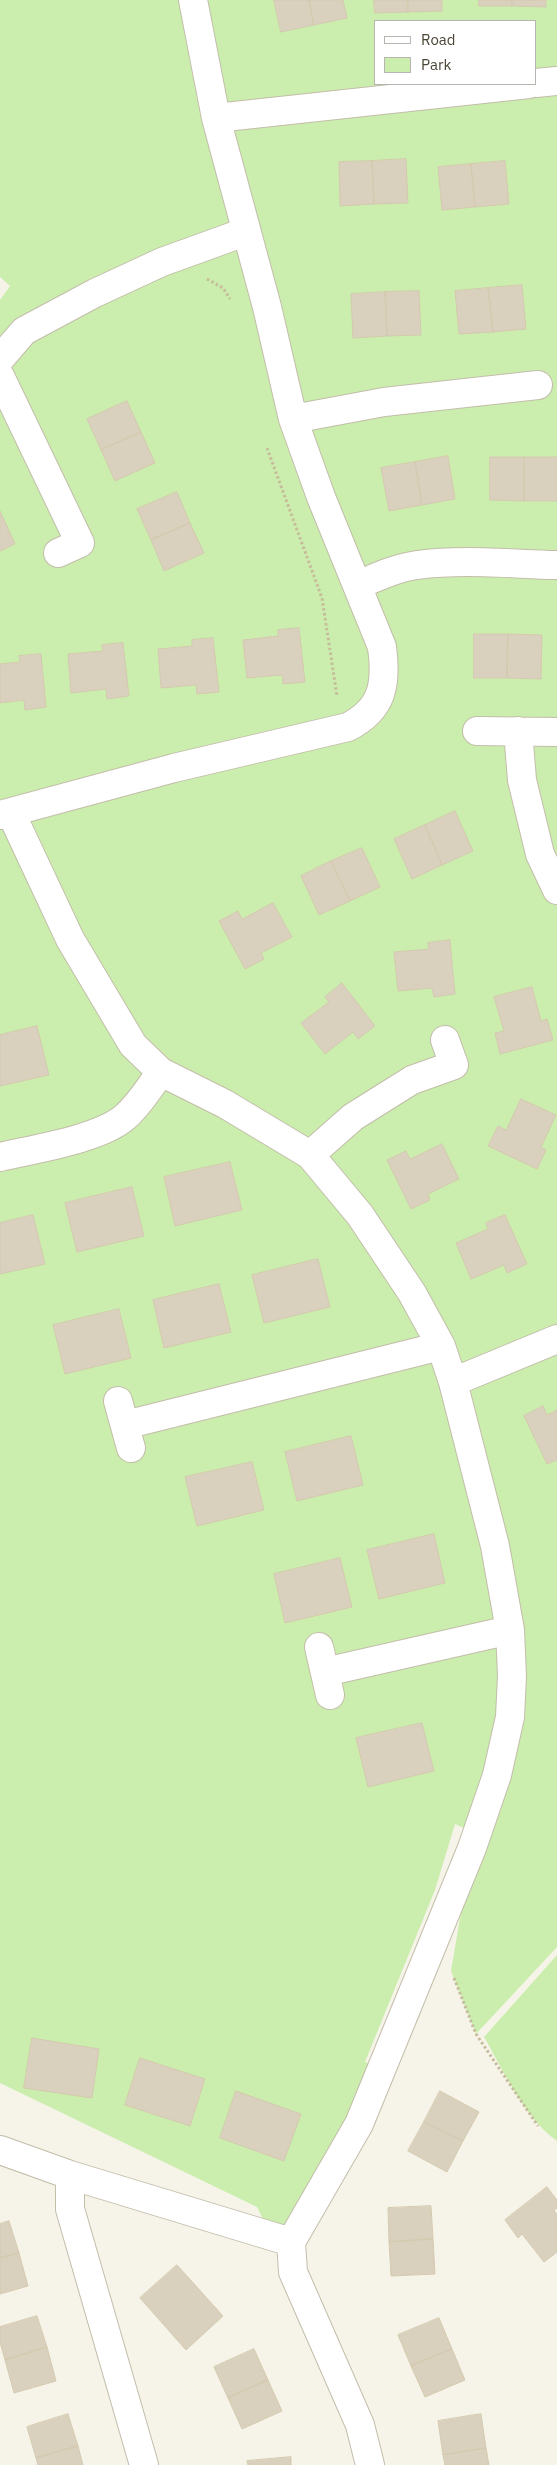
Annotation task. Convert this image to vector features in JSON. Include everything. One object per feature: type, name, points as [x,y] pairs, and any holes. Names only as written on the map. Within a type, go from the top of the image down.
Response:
[{"type":"street","points":[[192,0],[216,118],[267,307],[293,419],[321,498],[358,585],[382,648],[385,669],[382,691],[375,705],[362,720],[336,730],[174,768],[5,814],[70,939],[133,1045],[160,1072],[225,1104],[310,1156],[360,1215],[412,1293],[441,1346],[453,1382],[495,1546],[510,1630],[512,1676],[510,1717],[497,1775],[472,1848],[359,2124],[291,2242],[293,2272],[360,2424],[370,2465]]},
{"type":"street","points":[[537,83],[557,81]]},
{"type":"street","points":[[216,118],[520,85]]},
{"type":"street","points":[[0,359],[24,331],[95,292],[162,262],[246,232]]},
{"type":"street","points":[[0,376],[80,543],[58,553]]},
{"type":"street","points":[[293,419],[384,402],[538,385]]},
{"type":"street","points":[[358,585],[396,570],[416,565],[446,563],[557,565]]},
{"type":"street","points":[[477,731],[557,732]]},
{"type":"street","points":[[518,731],[522,780],[535,835],[540,854],[557,890]]},
{"type":"street","points":[[310,1156],[353,1116],[412,1080],[452,1061]]},
{"type":"street","points":[[0,1157],[94,1134],[124,1119],[144,1099],[160,1072]]},
{"type":"street","points":[[453,1382],[557,1339]]},
{"type":"street","points":[[125,1425],[441,1346]]},
{"type":"street","points":[[325,1671],[510,1630]]},
{"type":"street","points":[[0,2150],[70,2175],[291,2242]]},
{"type":"street","points":[[70,2175],[70,2209],[144,2465]]},
{"type":"path","points":[[202,277],[223,288],[232,306]]},
{"type":"path","points":[[267,446],[322,598],[339,705]]},
{"type":"path","points":[[451,1971],[476,2034],[538,2126]]},
{"type":"green space","points":[[0,0],[557,0],[557,1947],[476,2034],[451,1971],[472,1848],[477,1834],[455,1824],[435,1890],[365,2062],[376,2065],[291,2242],[272,2237],[257,2207],[0,2083],[0,300],[10,286],[0,277]]},
{"type":"green space","points":[[557,1955],[557,2141],[545,2132],[525,2107],[484,2037]]},
{"type":"building","points":[[274,0],[309,0],[314,25],[281,32]]},
{"type":"building","points":[[309,0],[343,0],[347,18],[314,25]]},
{"type":"building","points":[[374,0],[408,0],[408,12],[375,13]]},
{"type":"building","points":[[408,0],[442,0],[442,11],[408,12]]},
{"type":"building","points":[[479,0],[512,0],[512,6],[479,6]]},
{"type":"building","points":[[512,0],[546,0],[546,7],[512,6]]},
{"type":"building","points":[[406,159],[408,203],[374,204],[372,161]]},
{"type":"building","points":[[372,161],[374,204],[340,206],[339,162]]},
{"type":"building","points":[[505,161],[509,204],[475,207],[471,164]]},
{"type":"building","points":[[471,164],[475,207],[442,210],[438,167]]},
{"type":"building","points":[[522,285],[526,329],[493,332],[488,288]]},
{"type":"building","points":[[488,288],[493,332],[459,334],[455,291]]},
{"type":"building","points":[[419,291],[421,335],[387,336],[385,292]]},
{"type":"building","points":[[385,292],[387,336],[353,338],[351,294]]},
{"type":"building","points":[[127,401],[141,432],[101,450],[87,419]]},
{"type":"building","points":[[141,432],[155,463],[115,481],[101,450]]},
{"type":"building","points":[[448,456],[455,499],[422,505],[415,462]]},
{"type":"building","points":[[490,457],[524,457],[524,501],[490,500]]},
{"type":"building","points":[[524,457],[557,457],[557,501],[524,501]]},
{"type":"building","points":[[415,462],[422,505],[389,511],[381,468]]},
{"type":"building","points":[[177,492],[190,523],[151,540],[137,509]]},
{"type":"building","points":[[0,511],[15,544],[0,551]]},
{"type":"building","points":[[190,523],[204,553],[164,571],[151,540]]},
{"type":"building","points":[[299,628],[305,682],[283,684],[282,675],[247,678],[243,640],[278,636],[278,630]]},
{"type":"building","points":[[474,634],[508,634],[507,678],[474,678]]},
{"type":"building","points":[[508,634],[542,635],[541,679],[507,678]]},
{"type":"building","points":[[213,638],[219,692],[197,694],[196,685],[161,688],[158,649],[192,646],[192,640]]},
{"type":"building","points":[[123,643],[129,696],[107,699],[106,689],[71,693],[68,654],[103,651],[102,645]]},
{"type":"building","points":[[41,654],[46,707],[25,710],[24,700],[0,703],[0,664],[20,662],[19,656]]},
{"type":"building","points":[[455,811],[473,851],[442,865],[425,825]]},
{"type":"building","points":[[425,825],[442,865],[412,879],[394,839]]},
{"type":"building","points":[[362,848],[380,887],[350,901],[331,861]]},
{"type":"building","points":[[331,861],[350,901],[319,915],[301,876]]},
{"type":"building","points":[[273,903],[292,937],[261,953],[264,959],[245,969],[219,921],[238,911],[242,919]]},
{"type":"building","points":[[450,940],[455,994],[434,997],[432,988],[398,991],[394,952],[429,949],[428,943]]},
{"type":"building","points":[[342,983],[375,1026],[358,1039],[353,1032],[325,1054],[301,1023],[329,1002],[325,997]]},
{"type":"building","points":[[532,987],[541,1021],[547,1019],[553,1040],[500,1054],[495,1033],[504,1031],[494,997]]},
{"type":"building","points":[[37,1026],[49,1075],[0,1086],[0,1035]]},
{"type":"building","points":[[521,1099],[556,1115],[541,1147],[546,1150],[537,1169],[488,1146],[498,1126],[506,1130]]},
{"type":"building","points":[[442,1144],[459,1179],[428,1194],[430,1200],[411,1209],[387,1160],[406,1151],[410,1159]]},
{"type":"building","points":[[230,1162],[242,1210],[175,1226],[164,1177]]},
{"type":"building","points":[[132,1187],[144,1236],[77,1252],[65,1203]]},
{"type":"building","points":[[33,1215],[45,1264],[0,1274],[0,1223]]},
{"type":"building","points":[[505,1215],[527,1264],[507,1273],[504,1265],[471,1279],[456,1243],[488,1229],[486,1223]]},
{"type":"building","points":[[318,1259],[330,1307],[264,1323],[252,1275]]},
{"type":"building","points":[[219,1284],[231,1332],[164,1348],[153,1300]]},
{"type":"building","points":[[119,1309],[131,1358],[65,1374],[53,1325]]},
{"type":"building","points":[[543,1406],[547,1415],[557,1410],[557,1460],[547,1464],[524,1416]]},
{"type":"building","points":[[351,1436],[363,1485],[297,1501],[285,1452]]},
{"type":"building","points":[[252,1462],[264,1510],[197,1526],[185,1477]]},
{"type":"building","points":[[434,1534],[445,1583],[379,1599],[367,1550]]},
{"type":"building","points":[[340,1558],[352,1607],[285,1623],[274,1574]]},
{"type":"building","points":[[422,1723],[434,1771],[368,1787],[356,1738]]},
{"type":"building","points":[[32,2038],[99,2049],[92,2098],[24,2088]]},
{"type":"building","points":[[140,2058],[205,2079],[190,2126],[125,2105]]},
{"type":"building","points":[[236,2091],[301,2114],[284,2161],[220,2138]]},
{"type":"building","points":[[440,2091],[479,2112],[463,2141],[424,2122]]},
{"type":"building","points":[[424,2122],[463,2141],[447,2172],[408,2151]]},
{"type":"building","points":[[547,2187],[557,2200],[557,2208],[554,2210],[557,2215],[557,2252],[544,2262],[522,2234],[518,2238],[505,2220]]},
{"type":"building","points":[[431,2206],[433,2239],[389,2242],[388,2208]]},
{"type":"building","points":[[9,2221],[19,2253],[0,2258],[0,2224]]},
{"type":"building","points":[[433,2239],[435,2274],[391,2276],[389,2242]]},
{"type":"building","points":[[19,2253],[28,2286],[0,2294],[0,2258]]},
{"type":"building","points":[[177,2265],[223,2316],[186,2350],[140,2298]]},
{"type":"building","points":[[37,2316],[47,2347],[5,2360],[0,2342],[0,2327]]},
{"type":"building","points":[[439,2318],[452,2349],[411,2366],[398,2335]]},
{"type":"building","points":[[47,2347],[56,2381],[14,2393],[5,2360]]},
{"type":"building","points":[[254,2349],[268,2380],[228,2398],[214,2367]]},
{"type":"building","points":[[452,2349],[465,2380],[425,2397],[411,2366]]},
{"type":"building","points":[[268,2380],[282,2411],[242,2429],[228,2398]]},
{"type":"building","points":[[68,2414],[78,2446],[36,2458],[27,2427]]},
{"type":"building","points":[[481,2414],[486,2448],[443,2455],[438,2421]]},
{"type":"building","points":[[78,2446],[83,2465],[38,2465],[36,2458]]},
{"type":"building","points":[[486,2448],[489,2465],[445,2465],[443,2455]]},
{"type":"building","points":[[291,2457],[291,2465],[248,2465],[247,2461]]}]
